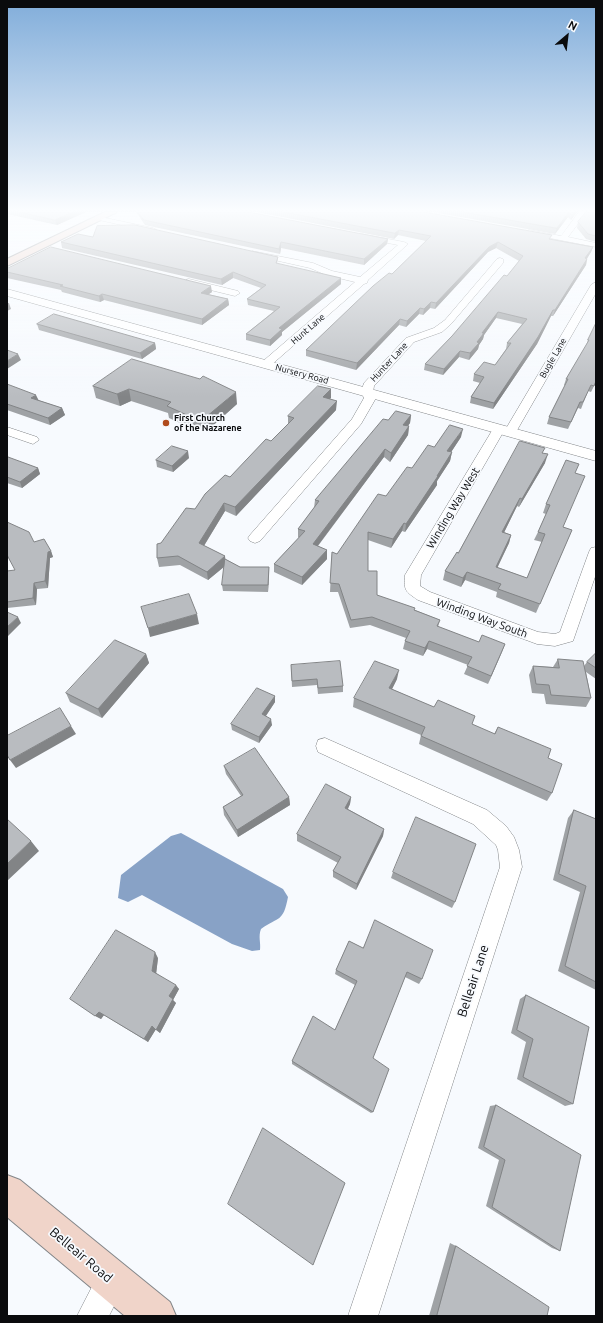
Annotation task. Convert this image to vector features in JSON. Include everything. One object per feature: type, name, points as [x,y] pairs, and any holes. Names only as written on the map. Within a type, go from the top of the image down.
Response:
[{"type":"main road","name":"Belleair Road","points":[[7,1193],[156,1316]]},
{"type":"street","points":[[333,274],[364,280]]},
{"type":"street","name":"Hunt Lane","points":[[266,364],[371,274]]},
{"type":"street","name":"Hunter Lane","points":[[255,538],[357,421],[370,398],[367,392],[368,385],[410,340],[438,330],[448,322],[489,274]]},
{"type":"street","points":[[182,280],[235,292]]},
{"type":"street","name":"Bugle Lane","points":[[505,431],[596,285]]},
{"type":"street","name":"Nursery Road","points":[[7,292],[596,456]]},
{"type":"street","points":[[7,431],[33,440]]},
{"type":"street","name":"Winding Way West","points":[[412,588],[413,575],[505,431]]},
{"type":"street","name":"Winding Way South","points":[[412,588],[424,596],[537,638],[555,640],[567,637],[596,552]]},
{"type":"street","name":"Belleair Lane","points":[[325,746],[480,817],[496,829],[505,840],[511,852],[511,867],[362,1316]]},
{"type":"street","points":[[92,1316],[112,1280]]},
{"type":"water","points":[[181,833],[283,889],[288,897],[284,911],[279,918],[261,929],[260,950],[252,951],[232,944],[142,895],[128,902],[118,898],[121,875],[171,836]]},
{"type":"building","points":[[14,274],[161,274],[211,286],[201,293],[228,299],[202,319],[102,294],[99,296],[60,286],[63,285]]},
{"type":"building","points":[[198,274],[230,274],[221,279]]},
{"type":"building","points":[[237,274],[323,274],[341,278],[279,328],[282,329],[270,340],[246,334],[280,307],[247,299],[266,285]]},
{"type":"building","points":[[388,274],[464,274],[436,303],[431,302],[424,309],[420,308],[407,321],[400,319],[357,363],[306,350],[373,286]]},
{"type":"building","points":[[509,274],[578,274],[494,403],[471,397],[484,377],[474,374],[484,362],[495,365],[511,343],[507,343],[527,319],[498,312],[482,333],[484,333],[477,342],[479,343],[470,353],[460,351],[444,369],[425,364],[452,336],[504,275],[507,276]]},
{"type":"building","points":[[54,314],[155,343],[140,353],[37,324]]},
{"type":"building","points":[[596,323],[596,381],[594,386],[591,385],[583,402],[580,402],[571,422],[549,417],[568,379],[566,379],[589,340]]},
{"type":"building","points":[[7,350],[18,354],[7,361]]},
{"type":"building","points":[[132,359],[200,379],[203,376],[236,392],[206,417],[189,416],[167,406],[171,402],[129,389],[117,394],[93,386]]},
{"type":"building","points":[[7,384],[36,395],[31,398],[62,408],[48,418],[7,404]]},
{"type":"building","points":[[318,386],[331,389],[323,397],[337,401],[235,507],[224,503],[199,543],[225,556],[207,572],[178,556],[157,558],[157,544],[161,543],[186,508],[195,509],[205,494],[225,475],[230,477],[266,439],[271,441],[294,418],[288,416]]},
{"type":"building","points":[[396,411],[411,415],[403,425],[409,426],[391,453],[385,449],[313,544],[327,550],[302,577],[274,564],[305,531],[298,529],[319,501],[315,500],[383,419],[388,420]]},
{"type":"building","points":[[450,425],[463,429],[447,451],[452,452],[438,476],[406,524],[404,523],[393,539],[368,532],[368,571],[377,571],[377,595],[415,608],[414,610],[440,620],[437,626],[479,642],[482,635],[505,644],[491,676],[467,666],[472,657],[429,641],[425,648],[405,641],[410,631],[372,617],[351,620],[339,584],[330,583],[332,552],[337,554],[378,494],[386,496],[407,467],[412,468],[428,445],[434,447]]},
{"type":"building","points":[[520,441],[545,448],[542,453],[548,454],[522,499],[520,498],[502,532],[511,535],[496,567],[527,578],[545,534],[538,532],[550,505],[546,504],[566,460],[579,464],[575,473],[585,476],[563,527],[572,530],[540,604],[498,589],[501,584],[467,572],[463,578],[445,571],[457,552],[458,553]]},
{"type":"building","points":[[172,446],[188,451],[172,466],[156,460]]},
{"type":"building","points":[[8,457],[38,468],[20,482],[7,477]]},
{"type":"building","points":[[7,522],[29,532],[34,542],[44,539],[51,551],[48,552],[45,581],[34,583],[33,598],[7,602],[7,571],[15,570],[7,555]]},
{"type":"building","points":[[225,559],[240,567],[269,567],[268,585],[222,585]]},
{"type":"building","points":[[189,594],[197,614],[148,628],[141,607]]},
{"type":"building","points":[[7,612],[18,617],[7,627]]},
{"type":"building","points":[[115,640],[146,654],[98,709],[66,693]]},
{"type":"building","points":[[596,653],[596,668],[587,662]]},
{"type":"building","points":[[558,659],[583,661],[591,698],[551,695],[549,685],[536,684],[533,666],[559,668]]},
{"type":"building","points":[[340,661],[343,686],[318,688],[317,679],[292,681],[291,665]]},
{"type":"building","points":[[375,661],[399,670],[389,688],[434,707],[438,700],[475,716],[472,724],[495,734],[498,727],[551,749],[548,758],[562,764],[552,793],[421,736],[425,727],[354,698]]},
{"type":"building","points":[[257,688],[275,696],[262,714],[271,719],[259,737],[231,724]]},
{"type":"building","points":[[60,708],[71,726],[10,760],[7,755],[7,736]]},
{"type":"building","points":[[255,748],[289,797],[237,830],[223,807],[243,795],[224,766]]},
{"type":"building","points":[[326,784],[351,797],[345,808],[384,829],[357,884],[333,871],[341,857],[297,834]]},
{"type":"building","points":[[574,810],[596,819],[596,982],[565,966],[586,886],[559,874]]},
{"type":"building","points":[[416,817],[476,844],[455,902],[393,872]]},
{"type":"building","points":[[7,819],[31,841],[7,864]]},
{"type":"building","points":[[375,920],[433,950],[422,979],[407,972],[373,1058],[389,1069],[373,1112],[292,1061],[313,1016],[335,1030],[357,981],[336,970],[349,941],[363,948]]},
{"type":"building","points":[[116,930],[155,952],[152,971],[176,985],[169,996],[173,999],[156,1030],[152,1026],[144,1039],[99,1012],[95,1016],[70,999]]},
{"type":"building","points":[[526,995],[589,1027],[573,1104],[523,1077],[533,1039],[517,1030]]},
{"type":"building","points":[[496,1105],[581,1155],[560,1251],[492,1207],[505,1160],[484,1147]]},
{"type":"building","points":[[263,1128],[345,1183],[313,1265],[228,1204]]},
{"type":"building","points":[[456,1246],[549,1307],[547,1316],[437,1316]]},
{"type":"place","name":"First Church of the Nazarene","points":[[166,423]]}]
